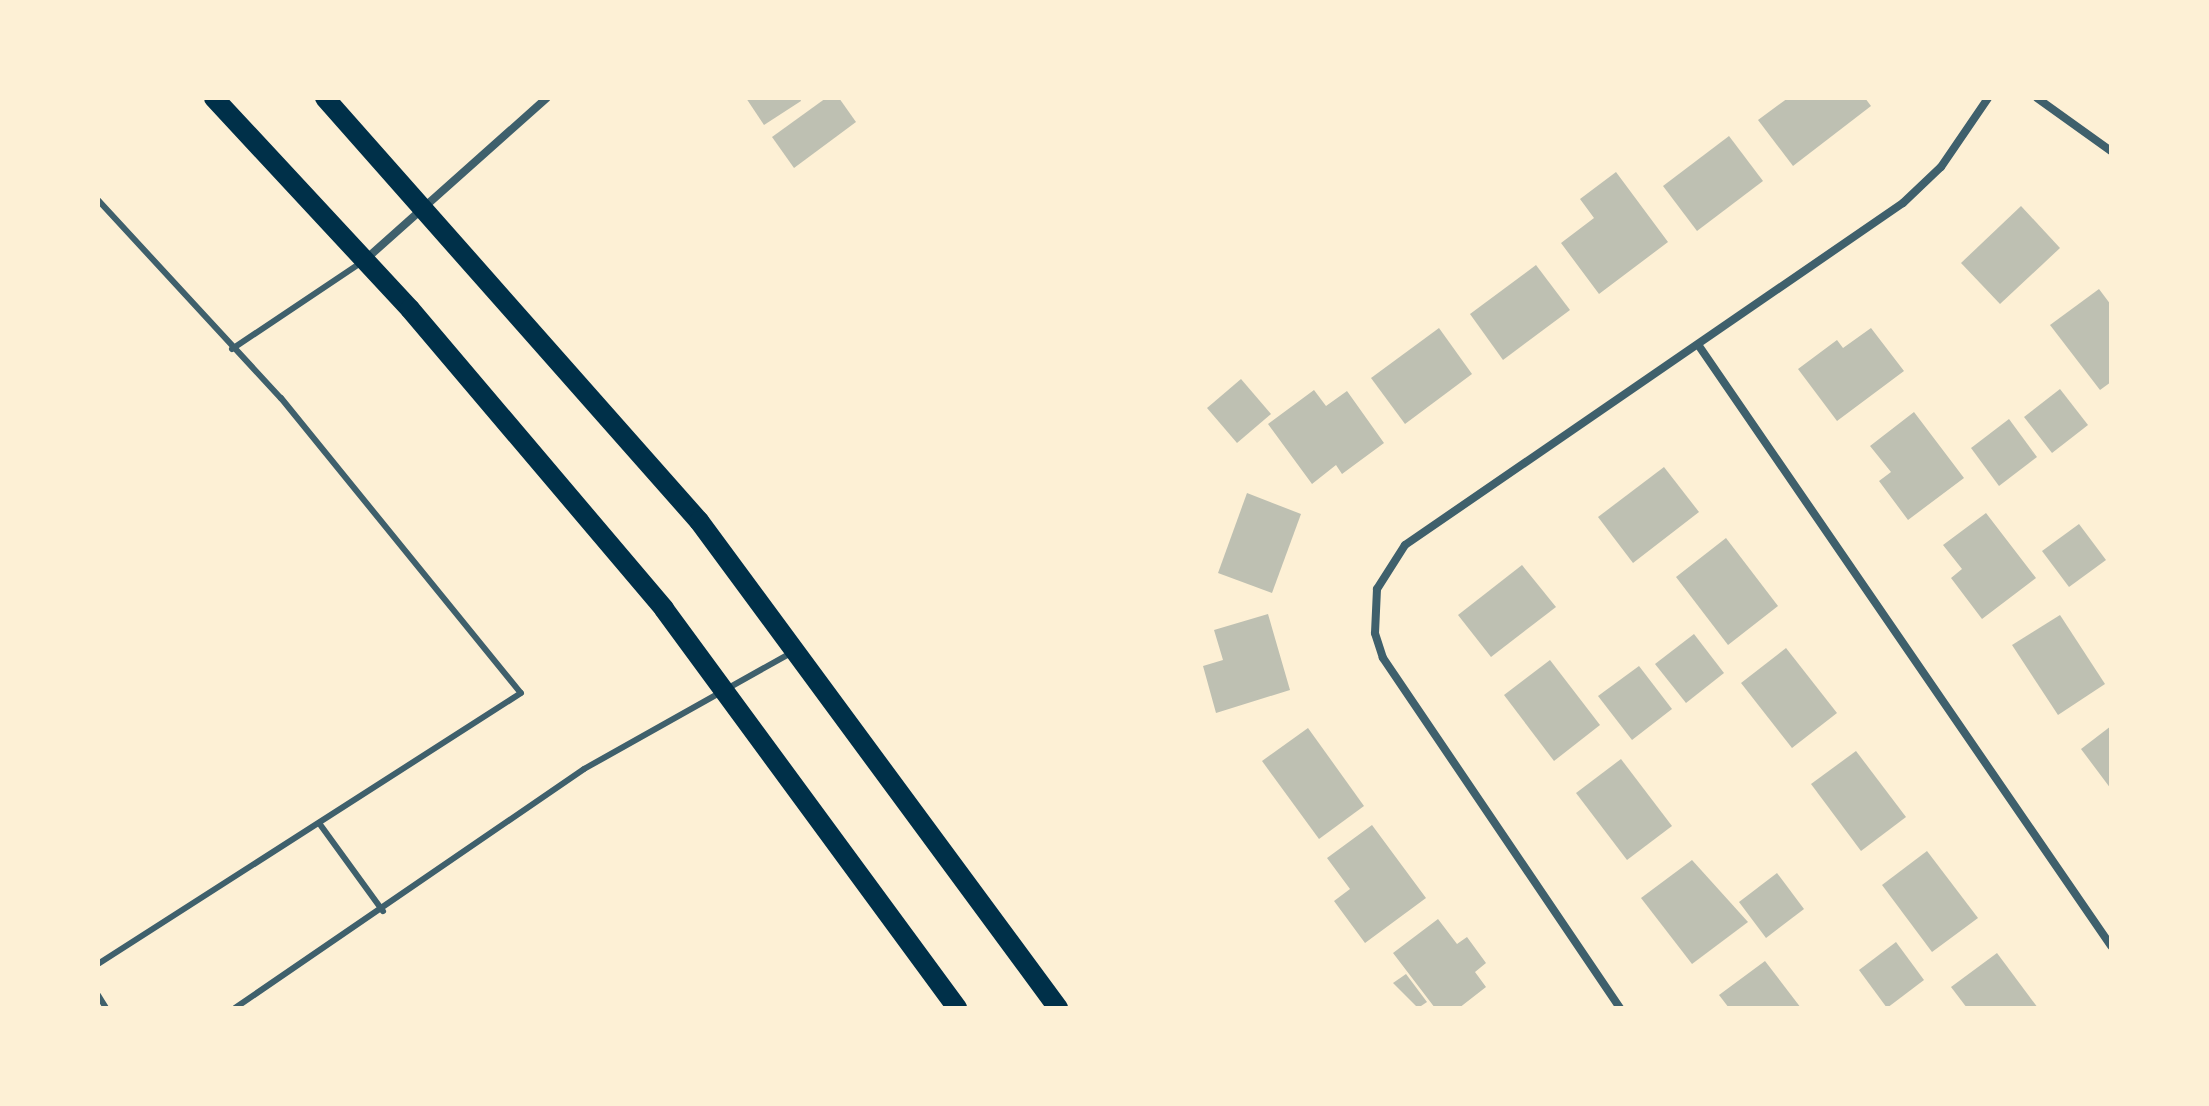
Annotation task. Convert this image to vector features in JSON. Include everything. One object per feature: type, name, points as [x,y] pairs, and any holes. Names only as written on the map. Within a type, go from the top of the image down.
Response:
[{"type":"main road","points":[[214,98],[365,260],[728,692],[957,1008]]},
{"type":"main road","points":[[325,98],[425,207],[699,521],[797,649],[1058,1008]]},
{"type":"street","points":[[365,260],[547,98]]},
{"type":"street","points":[[1620,1008],[1383,658],[1374,601],[1405,545],[1903,203],[1941,167],[1988,98]]},
{"type":"street","points":[[2037,98],[2111,151]]},
{"type":"street","points":[[1699,346],[2111,946]]},
{"type":"lane","points":[[98,200],[232,349],[521,693],[98,964]]},
{"type":"lane","points":[[232,349],[365,260]]},
{"type":"lane","points":[[235,1008],[383,911],[584,769],[728,692],[797,649]]},
{"type":"lane","points":[[319,823],[383,911]]},
{"type":"lane","points":[[98,995],[106,1008]]},
{"type":"building","points":[[746,98],[800,98],[801,101],[764,125]]},
{"type":"building","points":[[826,98],[839,98],[856,122],[794,168],[772,137]]},
{"type":"building","points":[[1788,98],[1865,98],[1871,106],[1793,166],[1758,120]]},
{"type":"building","points":[[1729,136],[1763,181],[1697,231],[1663,186]]},
{"type":"building","points":[[1616,172],[1668,242],[1599,294],[1561,243],[1594,218],[1580,199]]},
{"type":"building","points":[[2021,206],[2060,248],[2000,304],[1961,263]]},
{"type":"building","points":[[1536,265],[1570,310],[1503,360],[1470,314]]},
{"type":"building","points":[[2099,289],[2111,305],[2111,382],[2100,390],[2050,325]]},
{"type":"building","points":[[1439,328],[1472,374],[1405,424],[1371,378]]},
{"type":"building","points":[[1871,328],[1904,371],[1837,421],[1798,369],[1837,340],[1843,348]]},
{"type":"building","points":[[1241,379],[1271,414],[1237,443],[1207,408]]},
{"type":"building","points":[[2060,389],[2088,425],[2052,453],[2024,417]]},
{"type":"building","points":[[1314,390],[1326,406],[1347,391],[1384,443],[1342,474],[1336,465],[1312,484],[1268,424]]},
{"type":"building","points":[[1914,412],[1964,478],[1908,520],[1879,481],[1891,472],[1870,446]]},
{"type":"building","points":[[2009,419],[2037,457],[1999,486],[1971,448]]},
{"type":"building","points":[[1664,467],[1699,512],[1633,563],[1598,517]]},
{"type":"building","points":[[1247,493],[1301,514],[1272,593],[1218,573]]},
{"type":"building","points":[[1986,513],[2036,578],[1982,619],[1951,578],[1962,569],[1943,545]]},
{"type":"building","points":[[2079,524],[2106,560],[2069,587],[2042,551]]},
{"type":"building","points":[[1726,538],[1778,606],[1728,645],[1676,577]]},
{"type":"building","points":[[1522,565],[1556,607],[1491,657],[1458,615]]},
{"type":"building","points":[[1268,614],[1290,690],[1216,713],[1203,666],[1223,660],[1214,630]]},
{"type":"building","points":[[2060,615],[2105,684],[2058,715],[2012,645]]},
{"type":"building","points":[[1694,634],[1724,673],[1686,703],[1655,664]]},
{"type":"building","points":[[1786,648],[1837,713],[1792,748],[1741,683]]},
{"type":"building","points":[[1550,660],[1600,725],[1554,761],[1504,695]]},
{"type":"building","points":[[1639,666],[1672,709],[1632,740],[1598,696]]},
{"type":"building","points":[[2111,726],[2111,789],[2081,749]]},
{"type":"building","points":[[1308,728],[1364,806],[1319,839],[1262,761]]},
{"type":"building","points":[[1856,751],[1906,817],[1861,851],[1811,784]]},
{"type":"building","points":[[1621,759],[1672,826],[1627,860],[1576,793]]},
{"type":"building","points":[[1372,825],[1426,898],[1365,943],[1334,901],[1350,889],[1327,858]]},
{"type":"building","points":[[1927,851],[1978,918],[1932,952],[1882,885]]},
{"type":"building","points":[[1692,860],[1748,922],[1692,964],[1641,898]]},
{"type":"building","points":[[1777,873],[1804,909],[1766,938],[1739,902]]},
{"type":"building","points":[[1438,919],[1457,944],[1467,937],[1486,963],[1475,972],[1486,987],[1459,1008],[1435,1008],[1393,953]]},
{"type":"building","points":[[1896,942],[1924,980],[1887,1008],[1859,970]]},
{"type":"building","points":[[1997,953],[2038,1008],[1967,1008],[1951,987]]},
{"type":"building","points":[[1765,961],[1801,1008],[1729,1008],[1719,995]]},
{"type":"building","points":[[1406,974],[1427,1002],[1418,1008],[1393,983]]}]
